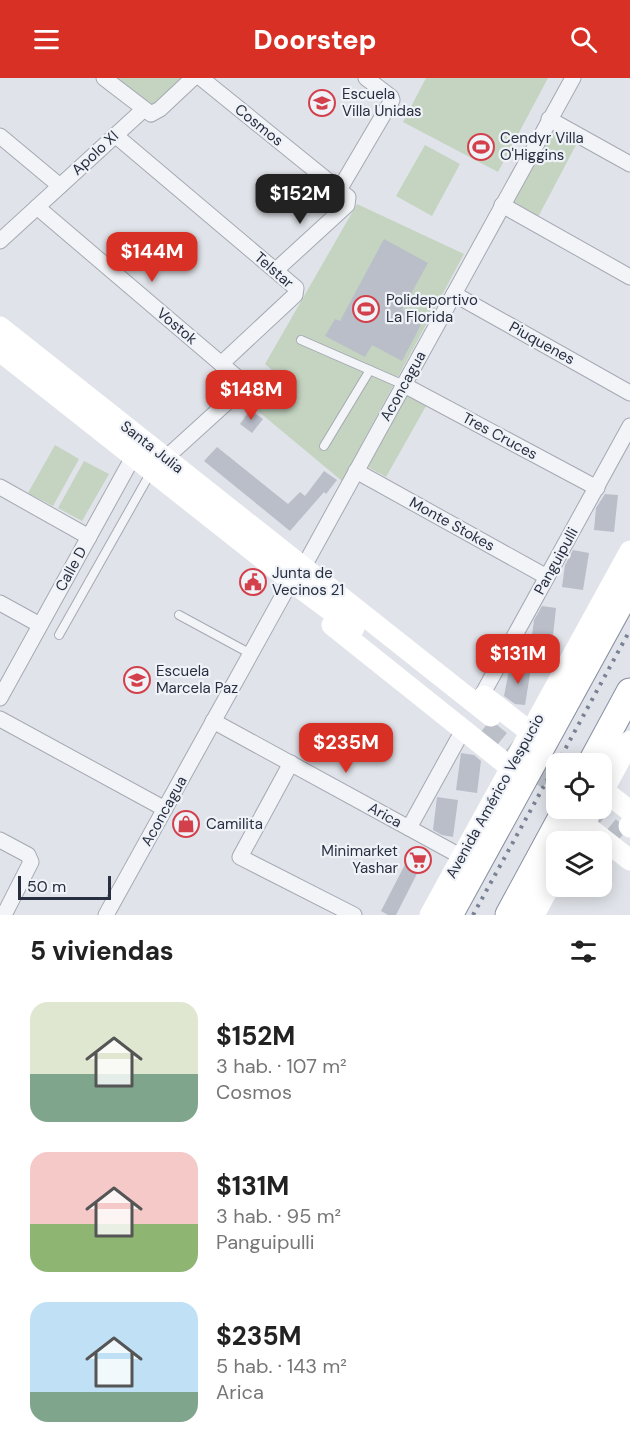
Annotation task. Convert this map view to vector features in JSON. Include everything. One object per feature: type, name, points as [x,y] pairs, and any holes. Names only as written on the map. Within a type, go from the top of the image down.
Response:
[{"type":"highway","points":[[449,915],[630,585]]},
{"type":"highway","points":[[597,753],[630,692]]},
{"type":"highway","points":[[509,915],[580,821]]},
{"type":"main road","name":"Santa Julia","points":[[0,327],[158,465],[297,574],[344,601],[479,725],[511,768]]},
{"type":"main road","name":"Santa Julia","points":[[0,351],[138,448]]},
{"type":"main road","name":"Avenida Américo Vespucio","points":[[430,915],[630,551]]},
{"type":"main road","name":"Santa Julia","points":[[297,574],[331,581],[355,596],[530,732]]},
{"type":"main road","name":"Santa Julia","points":[[297,574],[330,623],[479,725]]},
{"type":"main road","points":[[612,773],[630,741]]},
{"type":"main road","points":[[612,806],[628,829]]},
{"type":"main road","points":[[580,821],[630,860]]},
{"type":"main road","points":[[534,915],[546,893]]},
{"type":"street","points":[[104,78],[143,110]]},
{"type":"street","name":"Apolo XI","points":[[0,242],[143,110],[154,114],[193,78]]},
{"type":"street","name":"Cosmos","points":[[201,78],[339,190]]},
{"type":"street","name":"Aconcagua","points":[[112,913],[213,721],[356,471],[573,78]]},
{"type":"street","points":[[276,270],[347,204],[348,198],[339,190],[391,105],[391,97],[376,81]]},
{"type":"street","points":[[549,119],[630,164]]},
{"type":"street","name":"Telstar","points":[[115,135],[295,286],[297,293],[221,363]]},
{"type":"street","points":[[0,136],[60,186]]},
{"type":"street","points":[[502,205],[630,277]]},
{"type":"street","name":"Vostok","points":[[37,207],[246,385],[158,465]]},
{"type":"street","name":"Piuquenes","points":[[454,294],[630,393]]},
{"type":"street","name":"Tres Cruces","points":[[404,385],[597,488]]},
{"type":"street","name":"Panguipulli","points":[[482,695],[630,426]]},
{"type":"street","name":"Calle D","points":[[0,698],[138,448]]},
{"type":"street","name":"Monte Stokes","points":[[356,471],[547,577]]},
{"type":"street","points":[[0,487],[89,537]]},
{"type":"street","points":[[0,603],[40,625]]},
{"type":"street","points":[[0,719],[165,809]]},
{"type":"street","name":"Arica","points":[[213,721],[462,856]]},
{"type":"street","points":[[409,828],[479,725]]},
{"type":"street","points":[[291,763],[240,857],[354,915]]},
{"type":"street","points":[[0,840],[28,855],[31,862],[4,915]]},
{"type":"lane","points":[[301,340],[404,385]]},
{"type":"lane","points":[[324,446],[370,370]]},
{"type":"lane","points":[[59,635],[158,465]]},
{"type":"lane","points":[[179,615],[251,654]]},
{"type":"green space","points":[[111,78],[188,78],[154,109]]},
{"type":"green space","name":"Cendyr Villa O'Higgins","points":[[426,78],[548,78],[498,172],[403,122]]},
{"type":"green space","points":[[551,132],[576,145],[537,219],[511,206]]},
{"type":"green space","points":[[425,145],[460,164],[432,216],[396,196]]},
{"type":"green space","name":"Polideportivo La Florida","points":[[357,204],[464,254],[342,481],[246,401],[274,372],[265,364]]},
{"type":"green space","points":[[407,396],[426,406],[386,477],[368,467]]},
{"type":"green space","points":[[55,445],[79,459],[53,506],[28,493]]},
{"type":"green space","points":[[84,461],[109,474],[82,521],[58,508]]},
{"type":"building","points":[[384,239],[428,263],[402,310],[423,321],[402,361],[372,345],[365,357],[325,336],[335,319],[340,321]]},
{"type":"building","points":[[250,410],[263,419],[252,433],[240,424]]},
{"type":"building","points":[[217,447],[288,504],[300,492],[305,496],[324,471],[337,480],[290,531],[204,461]]},
{"type":"building","points":[[605,494],[618,495],[614,532],[594,530],[596,508]]},
{"type":"building","points":[[573,550],[589,553],[583,590],[562,587],[565,565]]},
{"type":"building","points":[[542,606],[556,608],[552,645],[531,643],[534,620]]},
{"type":"building","points":[[510,665],[531,668],[525,705],[515,704],[504,696]]},
{"type":"building","points":[[461,753],[474,755],[481,761],[477,793],[456,790]]},
{"type":"building","points":[[437,797],[458,800],[453,837],[433,830]]},
{"type":"building","points":[[414,847],[427,854],[396,915],[388,915],[381,911]]},
{"type":"tunnel","points":[[484,728],[546,778]]},
{"type":"tunnel","points":[[599,819],[621,837]]},
{"type":"railway","points":[[563,753],[630,630]]},
{"type":"railway","points":[[473,915],[546,782]]},
{"type":"place","name":"Escuela Villa Unidas","points":[[322,103]]},
{"type":"place","name":"Cendyr Villa O'Higgins","points":[[481,147]]},
{"type":"place","name":"Polideportivo La Florida","points":[[366,309]]},
{"type":"place","name":"Junta de Vecinos 21","points":[[253,582]]},
{"type":"place","name":"Escuela Marcela Paz","points":[[137,680]]},
{"type":"place","name":"Camilita","points":[[186,824]]},
{"type":"place","name":"Minimarket Yashar","points":[[418,860]]}]
